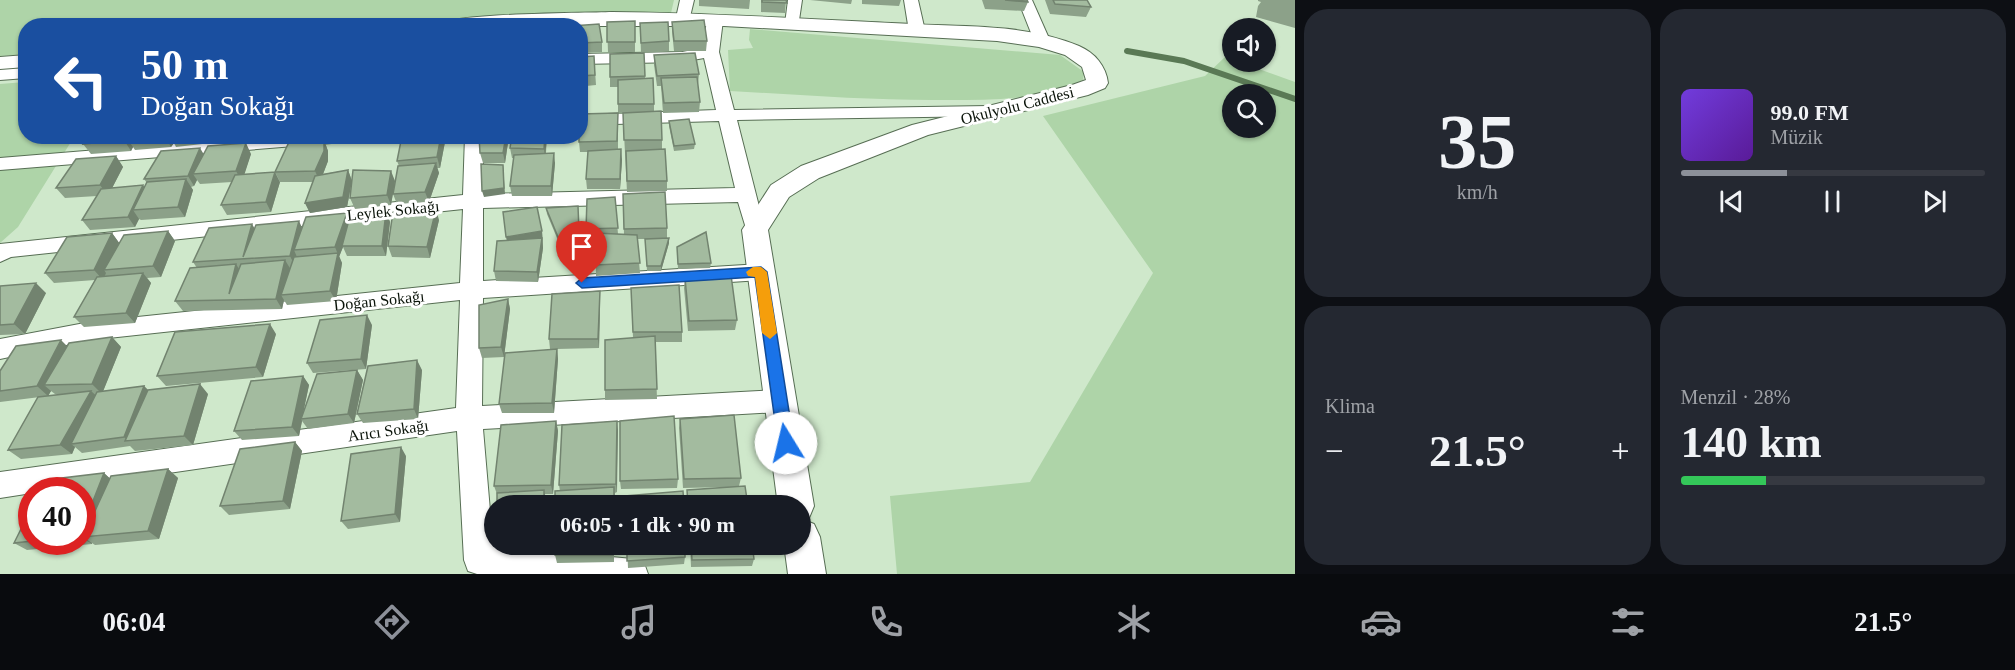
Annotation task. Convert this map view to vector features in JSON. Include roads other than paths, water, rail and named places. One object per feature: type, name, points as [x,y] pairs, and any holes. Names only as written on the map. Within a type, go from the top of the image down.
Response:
[{"type":"street","points":[[794,24],[795,0]]},
{"type":"street","points":[[911,0],[917,31]]},
{"type":"street","points":[[1025,0],[1043,43]]},
{"type":"street","name":"Okulyolu Caddesi","points":[[560,18],[686,9],[715,20],[976,33],[1061,46],[1090,61],[1097,74],[1097,83],[1080,90],[920,130],[810,172],[780,191],[755,230]]},
{"type":"street","points":[[715,20],[711,52],[729,116],[744,195],[755,230],[794,495]]},
{"type":"street","points":[[588,59],[682,57],[711,52]]},
{"type":"street","points":[[0,63],[18,62]]},
{"type":"street","points":[[0,75],[18,74]]},
{"type":"street","points":[[588,120],[989,111]]},
{"type":"street","points":[[0,164],[246,144]]},
{"type":"street","points":[[474,144],[468,418],[479,560],[633,574]]},
{"type":"street","name":"Leylek Sokağı","points":[[3,252],[473,201],[744,195]]},
{"type":"street","name":"Doğan Sokağı","points":[[0,349],[90,331],[471,290],[761,272]]},
{"type":"street","name":"Arıcı Sokağı","points":[[0,485],[468,418],[779,401]]},
{"type":"street","points":[[804,555],[807,574]]},
{"type":"waterway","points":[[1127,51],[1184,61],[1295,99]]}]
